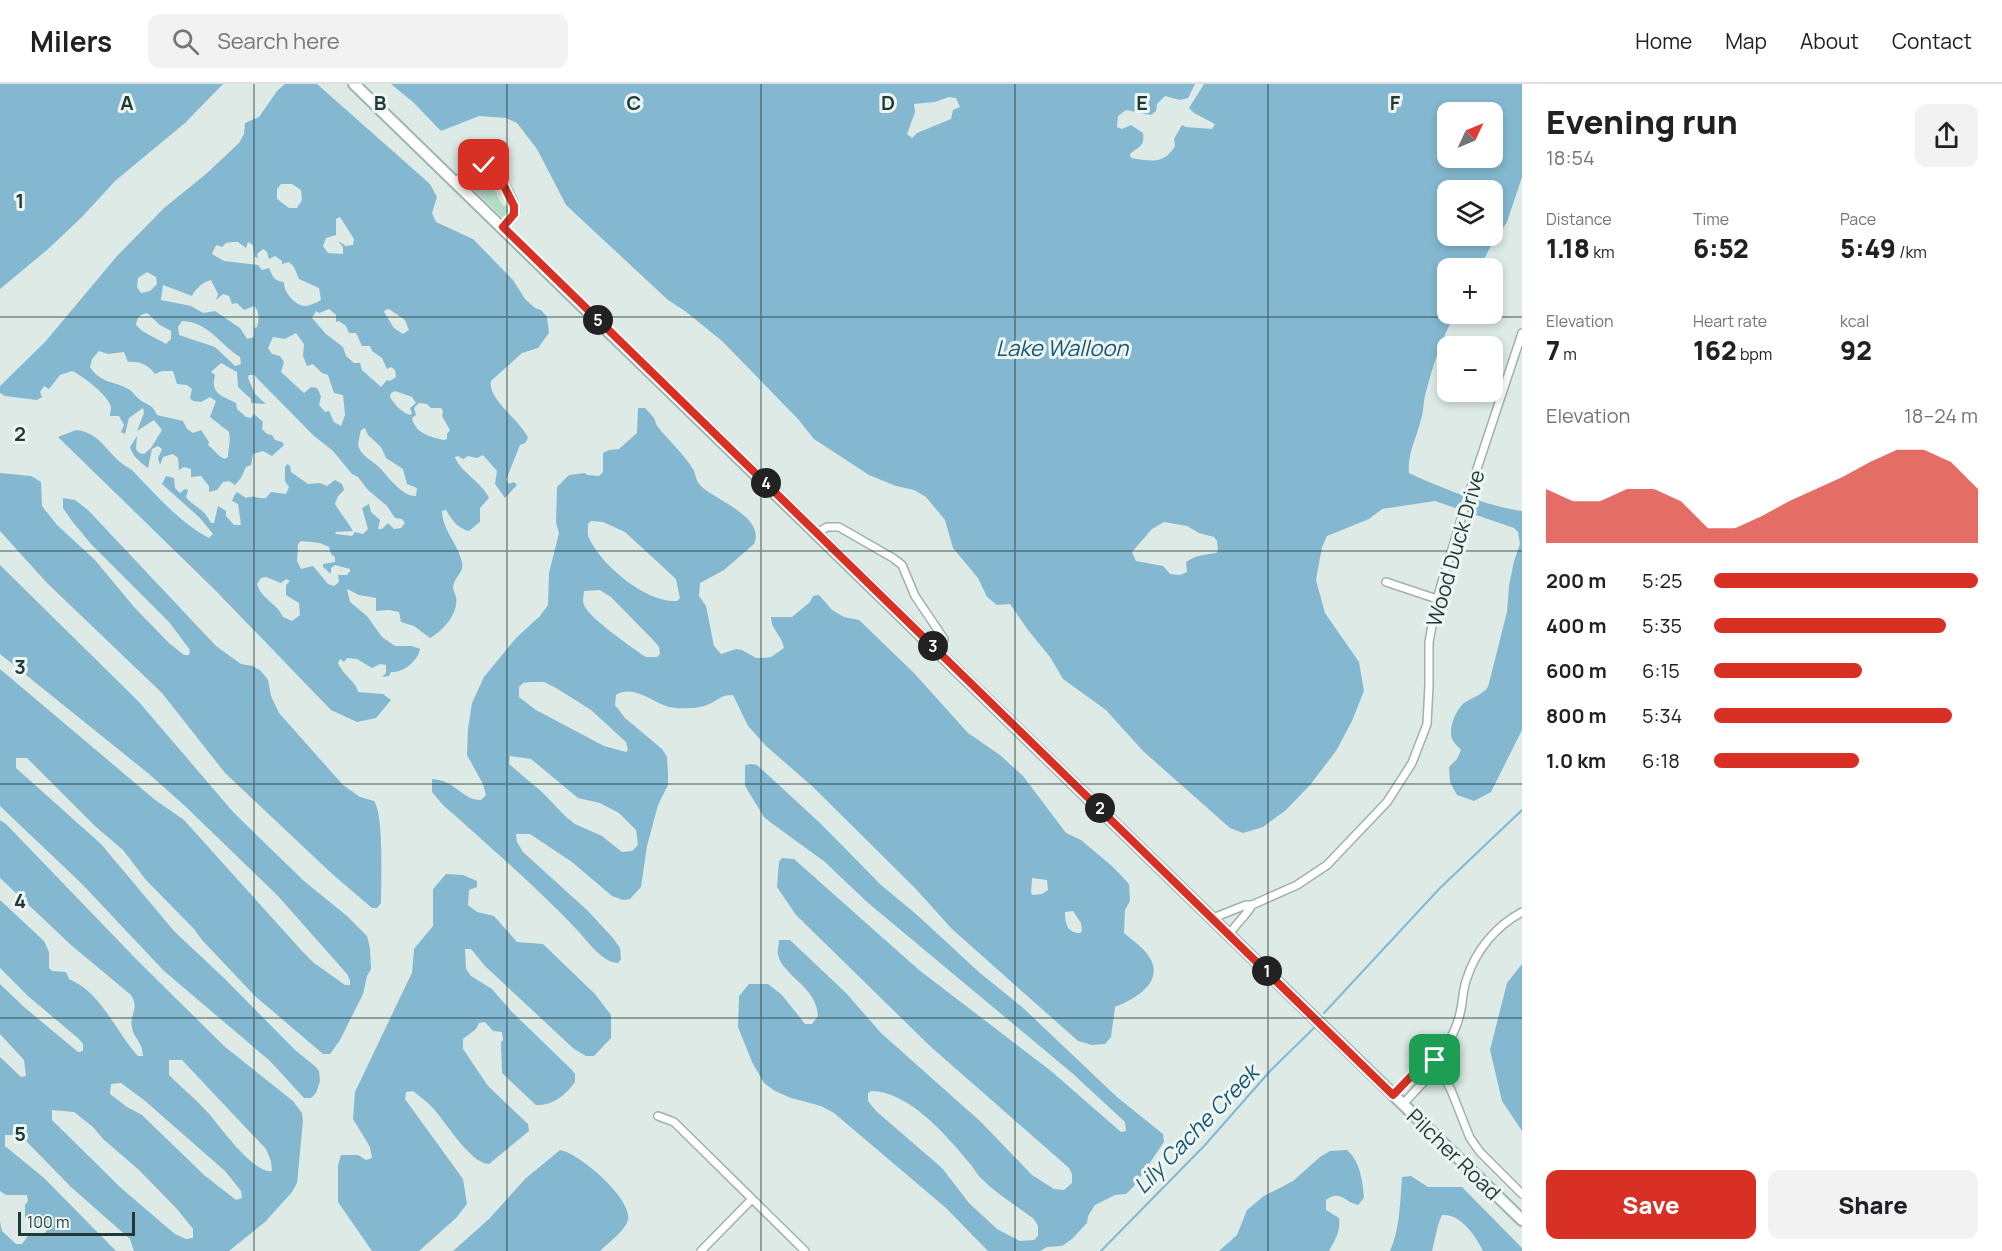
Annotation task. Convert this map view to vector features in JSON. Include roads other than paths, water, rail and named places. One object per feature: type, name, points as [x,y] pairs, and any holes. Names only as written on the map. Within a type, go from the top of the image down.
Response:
[{"type":"street","name":"Pilcher Road","points":[[354,84],[1522,1220]]},
{"type":"street","points":[[455,182],[477,165],[484,165],[496,172],[515,210],[503,227]]},
{"type":"street","name":"Wood Duck Drive","points":[[1213,918],[1246,905],[1252,905],[1297,885],[1327,865],[1388,802],[1412,763],[1426,724],[1430,685],[1429,642],[1437,599],[1462,514],[1522,333]]},
{"type":"street","points":[[817,533],[827,527],[839,527],[893,558],[902,566],[915,596],[944,639],[939,652]]},
{"type":"street","points":[[1386,582],[1437,599]]},
{"type":"street","name":"Wood Duck Drive","points":[[1230,934],[1235,924],[1252,905]]},
{"type":"street","points":[[1403,1104],[1431,1074],[1433,1063],[1452,1035],[1461,1013],[1466,979],[1476,957],[1504,923],[1522,912]]},
{"type":"street","points":[[1393,1095],[1421,1066],[1433,1063]]},
{"type":"street","points":[[1433,1063],[1451,1090],[1470,1138],[1480,1152],[1522,1194]]},
{"type":"street","points":[[1412,1076],[1421,1085]]},
{"type":"street","points":[[658,1116],[674,1122],[805,1251]]},
{"type":"street","points":[[701,1251],[752,1199]]},
{"type":"water","points":[[0,84],[223,84],[185,123],[115,181],[47,250],[0,289]]},
{"type":"water","points":[[285,84],[317,84],[430,184],[437,197],[432,213],[436,222],[473,239],[513,280],[525,299],[547,317],[549,333],[538,348],[522,353],[491,381],[494,395],[528,438],[520,445],[506,480],[509,484],[514,482],[517,485],[505,498],[495,484],[497,471],[483,455],[477,458],[468,456],[463,459],[455,457],[489,498],[480,508],[480,522],[469,531],[458,526],[446,510],[442,511],[462,565],[453,585],[456,603],[449,621],[430,638],[414,626],[401,622],[399,612],[376,611],[376,598],[359,595],[347,589],[350,602],[367,616],[382,637],[395,646],[412,646],[420,649],[416,658],[409,665],[400,671],[391,672],[389,676],[382,677],[386,673],[386,665],[380,664],[372,668],[357,659],[347,658],[344,662],[340,659],[338,663],[340,667],[358,692],[383,694],[391,700],[376,718],[357,722],[331,710],[214,589],[58,437],[76,430],[84,431],[96,438],[178,516],[209,538],[213,534],[200,518],[162,484],[166,476],[174,478],[175,488],[180,493],[185,489],[188,490],[186,497],[205,514],[211,523],[214,523],[218,506],[226,511],[226,516],[234,525],[241,525],[238,504],[232,501],[237,492],[246,498],[266,498],[271,492],[286,494],[289,487],[285,481],[287,464],[291,472],[308,484],[320,483],[327,486],[335,480],[342,484],[344,490],[338,496],[335,504],[353,531],[335,532],[336,534],[352,536],[355,532],[363,534],[368,529],[362,508],[369,504],[371,512],[380,520],[378,529],[382,529],[388,523],[394,529],[401,528],[405,523],[402,519],[395,518],[387,506],[368,490],[358,477],[352,474],[333,451],[313,435],[254,375],[249,375],[248,378],[255,394],[266,404],[251,403],[251,399],[238,387],[237,372],[221,363],[211,372],[215,375],[214,386],[218,394],[236,403],[237,409],[246,417],[251,418],[254,414],[263,422],[262,429],[284,445],[272,456],[263,451],[253,454],[251,465],[246,467],[235,485],[229,481],[223,482],[217,490],[209,492],[209,486],[201,476],[191,477],[191,469],[184,467],[179,470],[178,458],[173,454],[163,457],[160,465],[158,458],[162,449],[158,446],[152,449],[148,468],[140,461],[130,447],[137,436],[136,449],[139,453],[144,454],[151,448],[162,430],[154,420],[137,431],[144,413],[143,408],[129,418],[125,434],[121,432],[124,425],[119,416],[110,416],[111,407],[105,397],[88,381],[72,371],[60,375],[49,389],[44,386],[40,392],[42,397],[37,400],[5,396],[0,393],[0,386],[45,342],[117,256],[164,208],[206,174],[239,143],[244,134],[245,123],[259,117],[277,91]],"holes":[[[281,184],[292,184],[301,190],[302,200],[297,208],[289,208],[277,199],[277,189]],[[340,217],[354,239],[353,245],[346,246],[338,241],[343,247],[343,254],[328,253],[323,246],[326,238],[336,235],[336,219]],[[238,242],[246,248],[248,242],[253,245],[255,257],[258,258],[257,254],[263,249],[267,252],[269,259],[275,256],[282,261],[282,264],[289,262],[299,279],[319,288],[321,300],[306,306],[298,304],[288,294],[284,282],[274,278],[269,268],[262,270],[258,265],[224,261],[212,254],[217,245],[222,247],[226,243]],[[147,272],[156,277],[157,284],[150,291],[141,293],[137,287],[138,278]],[[211,280],[218,294],[216,300],[223,294],[229,296],[232,304],[237,303],[244,310],[254,306],[259,318],[257,327],[254,328],[254,337],[247,339],[240,328],[215,311],[203,313],[191,306],[161,300],[163,285],[192,296],[202,284]],[[329,309],[336,315],[336,322],[339,321],[346,326],[349,333],[356,333],[362,346],[370,346],[372,351],[382,358],[387,369],[391,367],[395,370],[396,377],[390,381],[387,380],[381,387],[362,370],[360,363],[354,363],[346,356],[343,347],[326,334],[312,318],[316,311],[319,313]],[[389,309],[405,320],[409,330],[403,334],[394,328],[384,312],[385,310]],[[147,313],[171,331],[171,339],[166,344],[142,330],[136,325],[141,316]],[[182,321],[207,329],[240,357],[241,364],[235,366],[215,347],[179,335],[178,327]],[[296,333],[304,344],[303,356],[307,366],[313,364],[322,373],[328,375],[334,393],[343,395],[345,415],[341,426],[334,422],[329,411],[325,412],[319,405],[321,396],[317,388],[311,387],[304,393],[281,372],[284,362],[280,356],[272,354],[268,348],[273,337],[285,339]],[[99,351],[108,354],[124,352],[128,362],[143,364],[155,374],[162,371],[173,371],[177,384],[187,385],[192,389],[190,398],[193,401],[201,402],[210,397],[216,401],[210,417],[229,432],[228,457],[225,459],[218,455],[208,445],[209,442],[201,430],[193,433],[187,429],[183,421],[157,415],[152,407],[130,390],[103,379],[90,367],[92,359]],[[395,391],[412,397],[416,403],[410,408],[412,413],[410,415],[396,405],[390,397]],[[419,403],[427,404],[431,408],[441,408],[442,416],[450,430],[447,439],[424,434],[416,427],[412,418],[416,415],[414,408]],[[365,428],[368,435],[381,447],[386,458],[403,469],[407,484],[417,488],[416,496],[406,493],[391,481],[363,454],[358,442],[361,430]],[[301,541],[320,543],[329,547],[331,554],[335,557],[335,562],[323,564],[323,567],[331,574],[331,568],[335,565],[350,569],[350,571],[347,575],[338,575],[339,582],[334,586],[328,584],[313,566],[301,569],[297,561],[298,544]],[[266,577],[281,583],[286,579],[290,581],[286,585],[286,595],[299,603],[300,615],[292,621],[283,617],[257,584],[261,578]]]},
{"type":"water","name":"Lake Walloon","points":[[391,84],[1195,84],[1188,98],[1180,100],[1165,96],[1151,115],[1126,110],[1118,116],[1117,127],[1122,129],[1131,125],[1143,133],[1142,144],[1130,154],[1131,158],[1150,161],[1161,159],[1171,152],[1175,146],[1174,139],[1182,125],[1212,129],[1215,124],[1189,108],[1204,84],[1522,84],[1522,177],[1503,228],[1503,180],[1437,180],[1437,246],[1491,246],[1484,258],[1437,258],[1437,324],[1450,324],[1445,336],[1437,336],[1437,357],[1425,395],[1409,466],[1409,473],[1435,485],[1479,501],[1522,511],[1522,730],[1491,792],[1474,801],[1457,795],[1450,782],[1449,767],[1457,759],[1461,750],[1452,739],[1451,730],[1461,706],[1488,687],[1507,612],[1509,586],[1520,544],[1518,532],[1514,528],[1435,501],[1382,509],[1369,519],[1327,536],[1322,547],[1316,580],[1325,613],[1359,662],[1364,691],[1352,721],[1336,751],[1310,785],[1286,810],[1263,827],[1243,833],[1230,828],[1143,751],[1106,710],[1063,679],[1050,657],[1010,604],[997,605],[987,597],[978,578],[953,548],[945,520],[926,497],[914,490],[896,486],[869,475],[814,439],[798,419],[722,341],[668,300],[566,205],[537,149],[517,123],[506,118],[479,116],[441,131],[414,103]],"holes":[[[949,97],[956,98],[960,107],[953,110],[951,119],[917,133],[912,138],[907,134],[915,112],[914,104],[935,102]],[[1164,522],[1187,526],[1199,533],[1214,537],[1218,551],[1186,562],[1187,572],[1180,575],[1170,574],[1163,566],[1136,561],[1132,552],[1152,529]]]},
{"type":"water","points":[[638,408],[645,408],[654,418],[657,426],[689,463],[699,484],[746,517],[753,526],[756,534],[754,544],[724,570],[700,583],[699,596],[706,606],[714,646],[721,654],[736,649],[756,658],[771,657],[784,648],[771,617],[792,617],[810,602],[813,596],[819,595],[832,610],[844,617],[859,620],[914,673],[968,733],[1000,755],[1023,776],[1066,833],[1081,840],[1129,884],[1130,901],[1125,910],[1124,933],[1149,956],[1154,969],[1153,976],[1150,984],[1144,990],[1115,1007],[1111,1037],[1105,1044],[1092,1045],[1078,1041],[952,929],[915,888],[812,786],[766,746],[748,726],[733,695],[722,697],[703,706],[683,708],[669,707],[636,693],[623,692],[616,695],[615,705],[625,718],[662,749],[667,757],[668,785],[658,805],[647,846],[641,887],[630,899],[623,900],[612,896],[572,862],[530,834],[516,834],[517,842],[523,852],[588,911],[613,938],[620,948],[621,959],[618,963],[607,960],[596,951],[546,899],[443,805],[432,792],[432,779],[447,783],[474,799],[481,800],[486,795],[483,784],[467,755],[472,703],[484,677],[516,638],[540,616],[548,605],[549,573],[559,533],[556,523],[557,487],[569,475],[585,473],[599,476],[603,472],[603,453],[619,449],[637,433]],"holes":[[[591,521],[603,522],[625,532],[676,579],[680,598],[677,601],[652,596],[626,580],[603,560],[595,549],[588,536],[588,524]],[[600,590],[611,597],[655,642],[660,654],[657,657],[646,657],[641,654],[593,617],[583,600],[584,591]],[[544,682],[556,688],[591,710],[626,742],[628,750],[626,752],[604,746],[536,710],[519,697],[519,687],[523,683]],[[510,756],[531,759],[578,798],[600,803],[619,813],[636,830],[638,845],[632,851],[622,852],[602,836],[575,824],[509,764]],[[1032,878],[1047,880],[1048,890],[1042,894],[1033,895],[1031,893]],[[1073,911],[1081,923],[1082,931],[1076,933],[1066,923],[1065,912]]]},
{"type":"water","points":[[0,473],[31,476],[41,482],[42,506],[57,525],[95,560],[134,607],[169,643],[184,655],[189,655],[190,650],[169,622],[91,544],[72,521],[63,508],[63,498],[75,500],[88,510],[216,646],[241,664],[253,666],[261,671],[268,680],[271,696],[279,713],[343,785],[360,797],[374,801],[379,820],[381,849],[381,903],[377,908],[372,908],[330,872],[225,773],[162,693],[47,583],[0,531]]},
{"type":"water","points":[[0,565],[139,702],[234,813],[304,881],[347,916],[367,936],[371,969],[363,994],[340,1040],[330,1054],[323,1054],[255,996],[146,880],[123,850],[96,827],[27,758],[16,758],[16,768],[101,844],[174,931],[295,1050],[316,1067],[320,1081],[316,1093],[311,1098],[304,1098],[270,1061],[164,971],[82,884],[0,806],[0,669],[154,799],[184,820],[314,963],[345,985],[350,985],[347,974],[278,896],[185,806],[149,774],[0,654]]},
{"type":"water","points":[[745,765],[757,765],[821,824],[881,885],[1022,1007],[1117,1097],[1163,1134],[1164,1142],[1134,1186],[1126,1194],[1115,1195],[1095,1205],[1088,1216],[1087,1223],[1062,1246],[1047,1247],[1040,1251],[988,1251],[946,1208],[834,1113],[821,1106],[791,1098],[764,1083],[752,1062],[738,1027],[739,996],[749,984],[768,984],[782,995],[805,1024],[812,1024],[818,1016],[812,997],[786,969],[778,955],[779,940],[790,940],[846,993],[881,1033],[981,1122],[1032,1175],[1054,1189],[1064,1190],[1072,1183],[1069,1168],[931,1047],[796,915],[777,887],[779,862],[782,858],[794,859],[919,970],[1051,1071],[1121,1132],[1126,1131],[1125,1122],[1072,1073],[867,902],[825,862],[764,817],[745,786]],"holes":[[[871,1091],[885,1093],[913,1107],[939,1129],[981,1178],[1001,1196],[1034,1219],[1038,1226],[1038,1236],[1034,1240],[1020,1241],[997,1229],[969,1203],[942,1168],[876,1111],[868,1101],[868,1093]]]},
{"type":"water","points":[[0,820],[224,1046],[293,1101],[302,1113],[297,1183],[292,1192],[265,1222],[229,1251],[134,1251],[130,1239],[71,1187],[27,1142],[16,1135],[5,1135],[5,1146],[44,1178],[116,1251],[0,1251],[0,1222],[2,1231],[16,1244],[22,1244],[30,1233],[45,1233],[47,1225],[32,1222],[25,1217],[27,1195],[6,1195],[0,1191],[0,1057],[21,1077],[26,1076],[24,1060],[0,1034],[0,984],[78,1052],[83,1051],[83,1044],[0,968],[0,900],[44,941],[49,952],[49,968],[52,971],[66,972],[69,979],[90,993],[138,1056],[143,1056],[131,1023],[135,1004],[131,995],[71,945],[0,878]],"holes":[[[169,1060],[182,1060],[266,1149],[272,1171],[265,1170],[247,1158],[205,1110],[169,1075]],[[121,1083],[144,1100],[225,1171],[241,1191],[242,1198],[236,1200],[204,1175],[142,1115],[110,1094],[111,1084]],[[52,1110],[74,1112],[93,1127],[177,1209],[193,1229],[193,1238],[186,1239],[175,1234],[163,1224],[120,1187],[52,1120]]]},
{"type":"water","points":[[446,874],[463,875],[477,881],[477,887],[469,890],[468,905],[477,912],[494,916],[517,942],[543,944],[595,994],[611,1015],[611,1038],[594,1056],[586,1056],[574,1049],[485,966],[471,949],[465,949],[466,969],[471,976],[492,989],[512,1012],[572,1070],[575,1074],[575,1082],[558,1099],[548,1104],[536,1105],[502,1073],[502,1032],[493,1031],[485,1022],[479,1023],[476,1029],[463,1039],[463,1049],[488,1086],[528,1124],[529,1131],[489,1164],[482,1162],[466,1149],[429,1104],[413,1091],[406,1092],[405,1099],[463,1179],[467,1204],[456,1218],[419,1251],[372,1251],[338,1202],[338,1165],[341,1155],[358,1155],[366,1160],[372,1158],[370,1147],[353,1119],[355,1092],[412,973],[414,949],[433,926],[433,889]]},
{"type":"water","points":[[1522,964],[1522,1131],[1502,1101],[1490,1050],[1507,983]]},
{"type":"water","points":[[560,1150],[569,1153],[591,1168],[614,1189],[622,1201],[628,1220],[616,1237],[600,1251],[453,1251],[489,1219],[525,1179]]},
{"type":"water","points":[[1347,1150],[1358,1166],[1364,1198],[1358,1205],[1339,1196],[1326,1200],[1326,1210],[1339,1218],[1337,1235],[1329,1251],[1219,1251],[1237,1235],[1247,1210],[1264,1196],[1293,1181],[1330,1151]]},
{"type":"water","points":[[1411,1176],[1428,1187],[1462,1187],[1522,1248],[1522,1251],[1483,1251],[1467,1227],[1449,1215],[1442,1215],[1432,1251],[1390,1251],[1398,1225],[1402,1177]]},
{"type":"waterway","name":"Lily Cache Creek","points":[[1324,1013],[1440,888],[1522,810]]},
{"type":"waterway","name":"Lily Cache Creek","points":[[1101,1251],[1205,1145],[1271,1070],[1314,1028]]}]
